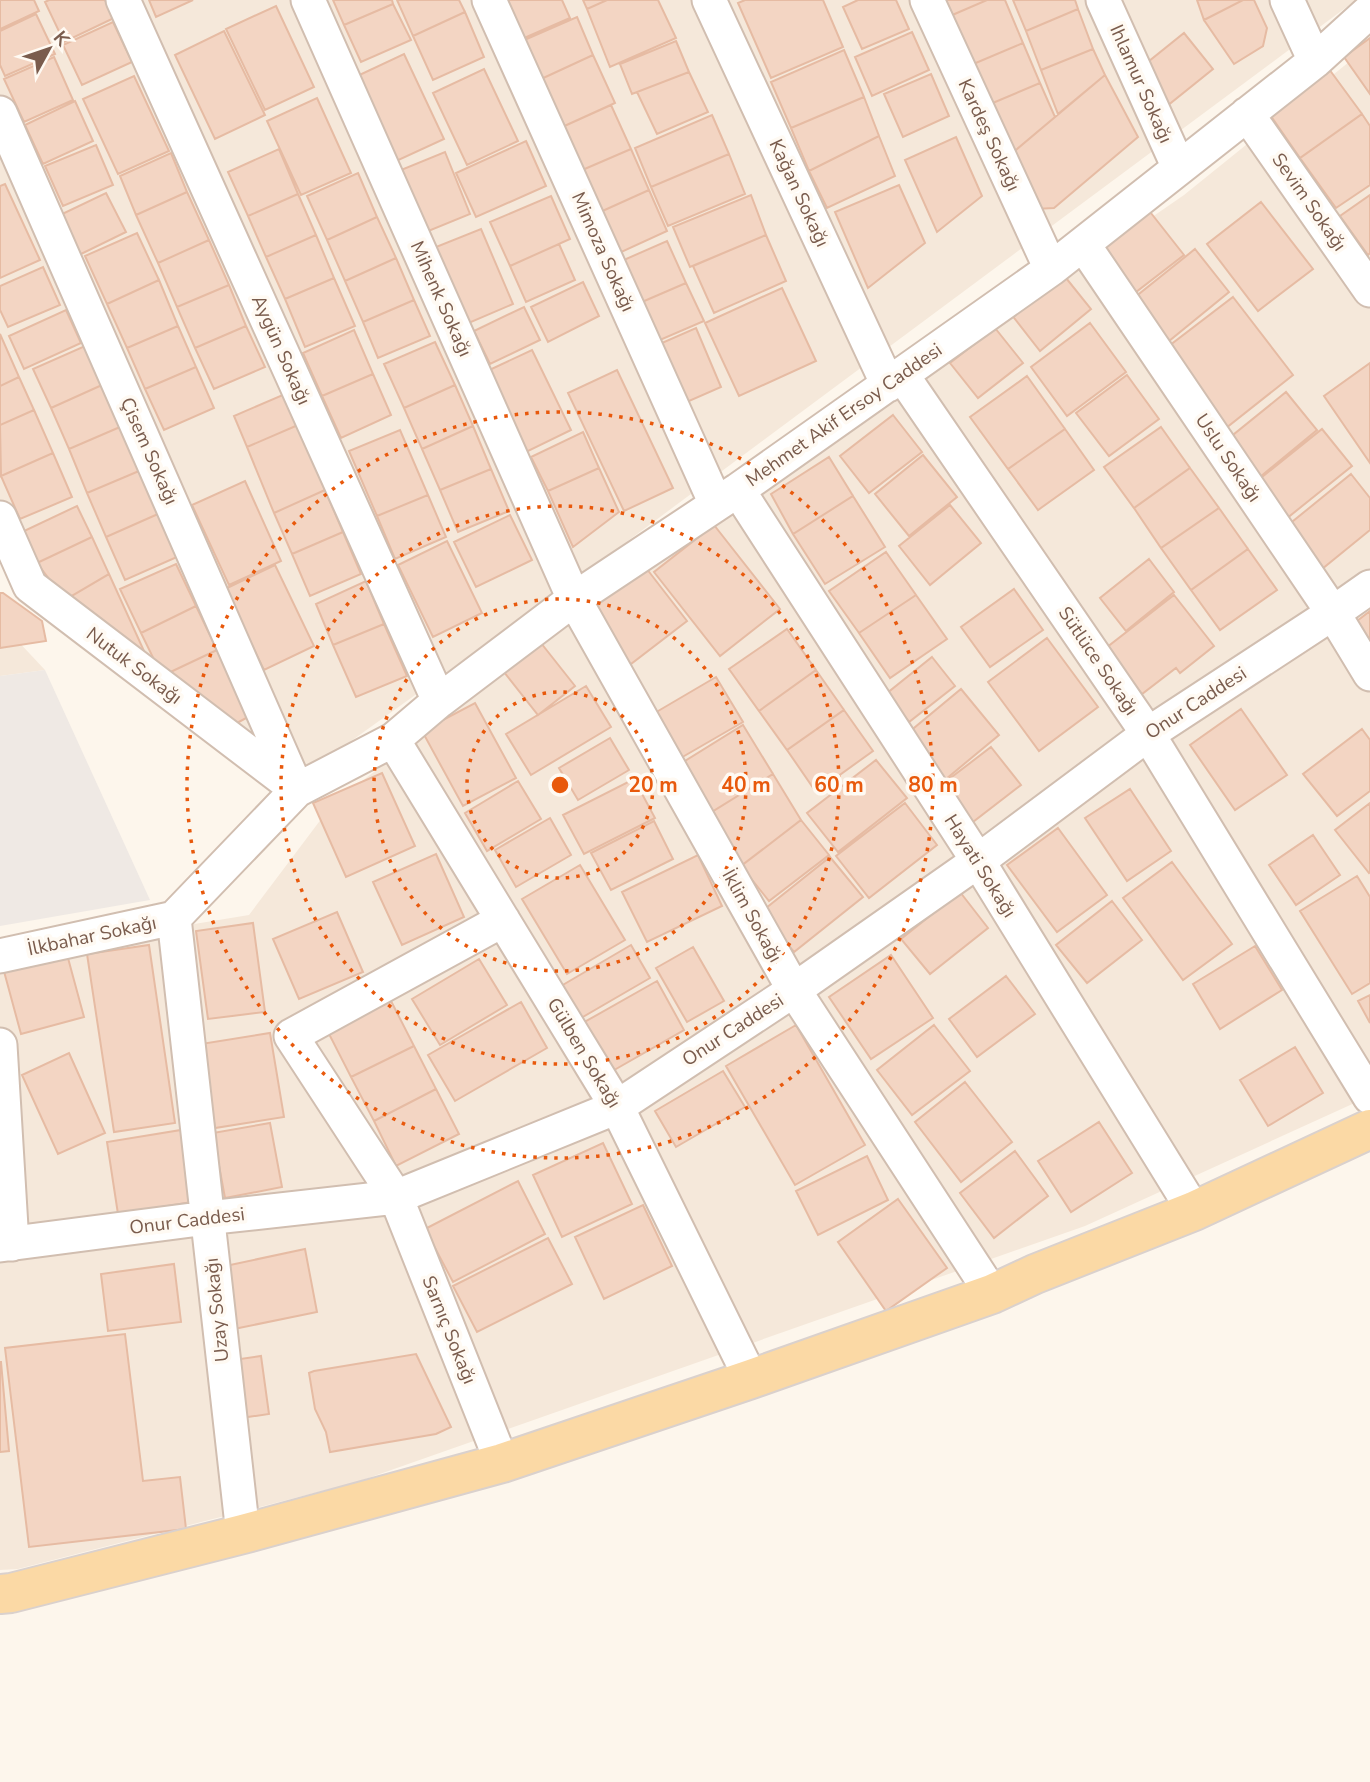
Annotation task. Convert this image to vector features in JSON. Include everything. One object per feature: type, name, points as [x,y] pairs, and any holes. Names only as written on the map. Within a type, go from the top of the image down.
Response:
[{"type":"main road","points":[[0,1594],[243,1534],[502,1463],[751,1380],[992,1294],[1035,1274],[1194,1211],[1370,1129]]},
{"type":"street","name":"Aygün Sokağı","points":[[124,0],[439,701]]},
{"type":"street","name":"Mihenk Sokağı","points":[[308,0],[574,599]]},
{"type":"street","name":"Mimoza Sokağı","points":[[489,0],[727,497]]},
{"type":"street","name":"Kağan Sokağı","points":[[709,0],[895,380]]},
{"type":"street","name":"Kardeş Sokağı","points":[[927,0],[1051,269]]},
{"type":"street","name":"Ihlamur Sokağı","points":[[1103,0],[1179,168]]},
{"type":"street","points":[[1287,0],[1315,61]]},
{"type":"street","name":"Mehmet Akif Ersoy Caddesi","points":[[297,790],[393,740],[439,701],[574,599],[727,497],[1051,269],[1315,61],[1370,11]]},
{"type":"street","name":"Çisem Sokağı","points":[[0,113],[297,790]]},
{"type":"street","name":"Sevim Sokağı","points":[[1247,114],[1370,290]]},
{"type":"street","name":"Uslu Sokağı","points":[[1083,244],[1333,613],[1370,674]]},
{"type":"street","name":"Sütlüce Sokağı","points":[[895,380],[1148,734],[1370,1097]]},
{"type":"street","name":"Hayati Sokağı","points":[[727,497],[978,861],[1194,1211]]},
{"type":"street","name":"Nutuk Sokağı","points":[[0,518],[10,574],[297,790]]},
{"type":"street","name":"Onur Caddesi","points":[[6,1244],[396,1197],[617,1107],[794,990],[978,861],[1148,734],[1370,587]]},
{"type":"street","name":"İklim Sokağı","points":[[574,599],[794,990],[992,1294]]},
{"type":"street","name":"Gülben Sokağı","points":[[393,740],[617,1107],[751,1380]]},
{"type":"street","name":"İlkbahar Sokağı","points":[[0,956],[174,918],[297,790]]},
{"type":"street","name":"Uzay Sokağı","points":[[174,918],[243,1534]]},
{"type":"street","name":"Sarnıç Sokağı","points":[[502,1463],[396,1197],[291,1035],[503,920]]},
{"type":"street","points":[[0,1045],[6,1244]]},
{"type":"shaded area","points":[[0,0],[1356,0],[586,572],[322,762],[269,791],[0,549]]},
{"type":"shaded area","points":[[1370,45],[1370,1096],[1085,1226],[357,1482],[18,1569],[0,1570],[0,956],[249,915],[334,802],[664,554],[1184,195]]},
{"type":"shaded area","points":[[0,622],[45,670],[0,676]]},
{"type":"shaded area","points":[[45,670],[150,900],[0,926],[0,676]]},
{"type":"building","points":[[0,0],[34,0],[39,11],[0,29]]},
{"type":"building","points":[[105,0],[114,18],[64,42],[45,2]]},
{"type":"building","points":[[149,0],[193,0],[156,17]]},
{"type":"building","points":[[333,0],[392,0],[393,4],[344,25]]},
{"type":"building","points":[[397,0],[459,0],[465,12],[413,36]]},
{"type":"building","points":[[505,0],[562,0],[570,18],[522,39]]},
{"type":"building","points":[[583,0],[607,0],[587,9]]},
{"type":"building","points":[[607,0],[658,0],[676,38],[610,67],[587,9]]},
{"type":"building","points":[[745,0],[823,0],[843,47],[771,78],[738,3]]},
{"type":"building","points":[[858,0],[896,0],[909,29],[862,49],[843,7]]},
{"type":"building","points":[[944,0],[987,0],[950,16]]},
{"type":"building","points":[[987,0],[1005,0],[1023,43],[971,65],[950,16]]},
{"type":"building","points":[[1013,0],[1075,0],[1078,9],[1026,31]]},
{"type":"building","points":[[1197,0],[1243,0],[1204,20]]},
{"type":"building","points":[[1243,0],[1254,0],[1267,28],[1263,46],[1234,64],[1204,20]]},
{"type":"building","points":[[393,4],[411,40],[361,62],[344,25]]},
{"type":"building","points":[[276,6],[314,87],[265,110],[226,29]]},
{"type":"building","points":[[1078,9],[1093,49],[1041,70],[1026,31]]},
{"type":"building","points":[[465,12],[484,57],[433,80],[413,36]]},
{"type":"building","points":[[36,14],[55,54],[5,76],[0,65],[0,31]]},
{"type":"building","points":[[577,17],[593,55],[539,80],[522,41]]},
{"type":"building","points":[[113,22],[132,62],[82,85],[63,45]]},
{"type":"building","points":[[224,31],[265,115],[215,139],[175,55]]},
{"type":"building","points":[[912,32],[929,70],[872,96],[855,57]]},
{"type":"building","points":[[1184,33],[1213,69],[1167,106],[1138,70]]},
{"type":"building","points":[[1370,38],[1370,94],[1344,57]]},
{"type":"building","points":[[676,41],[689,72],[632,94],[620,64]]},
{"type":"building","points":[[1023,43],[1040,83],[988,105],[971,65]]},
{"type":"building","points":[[1093,49],[1105,75],[1058,114],[1041,70]]},
{"type":"building","points":[[844,50],[864,97],[791,128],[771,82]]},
{"type":"building","points":[[404,54],[444,139],[392,163],[353,78]]},
{"type":"building","points":[[593,55],[615,103],[560,128],[539,80]]},
{"type":"building","points":[[54,57],[73,100],[24,122],[4,79]]},
{"type":"building","points":[[484,69],[518,141],[467,165],[433,93]]},
{"type":"building","points":[[1329,69],[1362,114],[1300,158],[1268,112]]},
{"type":"building","points":[[689,72],[708,112],[657,134],[637,92]]},
{"type":"building","points":[[931,74],[949,116],[903,137],[884,94]]},
{"type":"building","points":[[1105,75],[1138,137],[1054,208],[1035,209],[1010,155]]},
{"type":"building","points":[[134,76],[169,151],[118,174],[83,99]]},
{"type":"building","points":[[1040,83],[1055,117],[1010,155],[988,105]]},
{"type":"building","points":[[864,97],[879,136],[809,171],[791,128]]},
{"type":"building","points":[[317,98],[351,173],[301,195],[267,121]]},
{"type":"building","points":[[75,101],[93,141],[43,164],[25,125]]},
{"type":"building","points":[[611,105],[631,149],[580,171],[560,128]]},
{"type":"building","points":[[1362,114],[1370,126],[1370,185],[1336,208],[1300,158]]},
{"type":"building","points":[[712,115],[729,154],[651,187],[635,148]]},
{"type":"building","points":[[879,136],[895,176],[827,208],[809,171]]},
{"type":"building","points":[[956,137],[982,196],[937,232],[905,160]]},
{"type":"building","points":[[526,141],[546,186],[476,217],[456,173]]},
{"type":"building","points":[[96,145],[113,185],[63,206],[45,166]]},
{"type":"building","points":[[279,149],[298,194],[248,216],[228,172]]},
{"type":"building","points":[[631,149],[649,190],[598,213],[580,171]]},
{"type":"building","points":[[445,152],[470,214],[426,232],[401,170]]},
{"type":"building","points":[[171,153],[187,192],[136,215],[120,176]]},
{"type":"building","points":[[729,154],[745,194],[668,226],[651,187]]},
{"type":"building","points":[[358,173],[377,217],[327,240],[307,196]]},
{"type":"building","points":[[5,184],[40,260],[0,278],[0,186]]},
{"type":"building","points":[[899,185],[925,243],[868,288],[835,212]]},
{"type":"building","points":[[649,190],[667,231],[617,254],[598,213]]},
{"type":"building","points":[[187,192],[209,240],[158,263],[136,215]]},
{"type":"building","points":[[106,193],[126,232],[77,256],[58,216]]},
{"type":"building","points":[[298,194],[316,235],[266,257],[248,216]]},
{"type":"building","points":[[751,195],[766,235],[690,267],[673,227]]},
{"type":"building","points":[[1370,195],[1370,253],[1368,255],[1340,216]]},
{"type":"building","points":[[551,196],[570,239],[510,266],[490,222]]},
{"type":"building","points":[[1261,202],[1313,269],[1258,311],[1207,244]]},
{"type":"building","points":[[1147,208],[1184,255],[1136,292],[1100,246]]},
{"type":"building","points":[[377,217],[396,258],[345,281],[327,240]]},
{"type":"building","points":[[481,229],[513,304],[464,325],[431,249]]},
{"type":"building","points":[[137,233],[159,280],[107,304],[85,256]]},
{"type":"building","points":[[316,235],[334,278],[285,299],[266,257]]},
{"type":"building","points":[[766,235],[786,281],[714,313],[693,266]]},
{"type":"building","points":[[209,240],[229,285],[177,307],[158,263]]},
{"type":"building","points":[[667,241],[686,283],[635,305],[617,263]]},
{"type":"building","points":[[559,244],[575,280],[526,302],[510,266]]},
{"type":"building","points":[[1195,249],[1229,292],[1169,341],[1134,298]]},
{"type":"building","points":[[396,258],[414,300],[363,322],[345,281]]},
{"type":"building","points":[[43,267],[60,305],[8,327],[0,310],[0,286]]},
{"type":"building","points":[[1062,273],[1091,309],[1040,351],[1011,314]]},
{"type":"building","points":[[334,278],[355,326],[305,347],[285,299]]},
{"type":"building","points":[[159,280],[178,326],[127,348],[107,304]]},
{"type":"building","points":[[583,282],[599,316],[548,342],[531,307]]},
{"type":"building","points":[[686,283],[704,321],[653,343],[635,305]]},
{"type":"building","points":[[229,285],[246,326],[195,348],[177,307]]},
{"type":"building","points":[[782,288],[816,361],[739,396],[705,323]]},
{"type":"building","points":[[1233,297],[1293,375],[1226,428],[1165,349]]},
{"type":"building","points":[[414,300],[430,336],[378,358],[363,322]]},
{"type":"building","points":[[524,307],[540,340],[490,364],[474,331]]},
{"type":"building","points":[[66,310],[81,343],[24,369],[9,336]]},
{"type":"building","points":[[1090,323],[1126,372],[1067,416],[1031,367]]},
{"type":"building","points":[[178,326],[196,367],[145,389],[127,348]]},
{"type":"building","points":[[246,326],[265,367],[214,389],[195,348]]},
{"type":"building","points":[[696,328],[721,387],[680,405],[655,346]]},
{"type":"building","points":[[995,328],[1023,363],[978,398],[950,363]]},
{"type":"building","points":[[354,330],[373,374],[322,396],[303,353]]},
{"type":"building","points":[[0,334],[19,377],[0,386]]},
{"type":"building","points":[[435,342],[455,385],[404,408],[384,364]]},
{"type":"building","points":[[85,346],[102,385],[51,408],[33,369]]},
{"type":"building","points":[[532,350],[571,430],[524,453],[485,372]]},
{"type":"building","points":[[1370,363],[1370,463],[1324,396]]},
{"type":"building","points":[[196,367],[214,408],[164,430],[145,389]]},
{"type":"building","points":[[617,370],[673,488],[624,511],[568,393]]},
{"type":"building","points":[[373,374],[391,415],[341,438],[322,396]]},
{"type":"building","points":[[1127,375],[1159,419],[1109,456],[1076,413]]},
{"type":"building","points":[[1027,376],[1065,429],[1008,469],[970,417]]},
{"type":"building","points":[[19,377],[34,410],[0,425],[0,386]]},
{"type":"building","points":[[102,385],[120,427],[69,449],[51,408]]},
{"type":"building","points":[[455,385],[473,426],[422,449],[404,408]]},
{"type":"building","points":[[1286,392],[1317,430],[1260,477],[1228,439]]},
{"type":"building","points":[[285,394],[298,425],[247,447],[234,416]]},
{"type":"building","points":[[34,410],[53,453],[1,476],[0,425]]},
{"type":"building","points":[[893,415],[922,452],[869,493],[840,456]]},
{"type":"building","points":[[298,425],[325,490],[274,513],[247,447]]},
{"type":"building","points":[[473,426],[491,469],[440,490],[422,449]]},
{"type":"building","points":[[120,427],[139,471],[87,493],[69,449]]},
{"type":"building","points":[[1161,427],[1190,468],[1134,508],[1104,467]]},
{"type":"building","points":[[1065,429],[1094,470],[1038,510],[1008,469]]},
{"type":"building","points":[[1322,429],[1352,466],[1286,519],[1257,481]]},
{"type":"building","points":[[400,430],[428,495],[377,516],[349,451]]},
{"type":"building","points":[[583,432],[599,468],[548,491],[531,457]]},
{"type":"building","points":[[53,453],[72,497],[20,519],[1,476]]},
{"type":"building","points":[[923,455],[957,497],[909,536],[875,494]]},
{"type":"building","points":[[829,457],[853,496],[793,534],[771,494]]},
{"type":"building","points":[[599,468],[619,512],[573,547],[548,491]]},
{"type":"building","points":[[1190,468],[1219,508],[1161,548],[1134,508]]},
{"type":"building","points":[[491,469],[509,511],[458,532],[440,490]]},
{"type":"building","points":[[139,471],[158,514],[106,537],[87,493]]},
{"type":"building","points":[[1351,474],[1370,498],[1370,530],[1322,569],[1287,526]]},
{"type":"building","points":[[245,481],[281,561],[229,585],[192,505]]},
{"type":"building","points":[[325,490],[343,532],[292,554],[274,513]]},
{"type":"building","points":[[428,495],[446,537],[395,559],[377,516]]},
{"type":"building","points":[[853,496],[885,547],[825,584],[793,534]]},
{"type":"building","points":[[950,505],[981,543],[930,585],[899,546]]},
{"type":"building","points":[[77,506],[92,537],[37,563],[22,532]]},
{"type":"building","points":[[1219,508],[1248,549],[1191,590],[1161,548]]},
{"type":"building","points":[[158,514],[177,557],[125,580],[106,537]]},
{"type":"building","points":[[510,515],[532,560],[476,587],[454,542]]},
{"type":"building","points":[[714,525],[780,609],[720,656],[654,572]]},
{"type":"building","points":[[343,532],[361,574],[310,596],[292,554]]},
{"type":"building","points":[[92,537],[109,574],[65,600],[37,563]]},
{"type":"building","points":[[447,541],[482,613],[433,637],[398,565]]},
{"type":"building","points":[[1248,549],[1277,590],[1220,630],[1191,590]]},
{"type":"building","points":[[886,552],[916,595],[859,633],[829,591]]},
{"type":"building","points":[[1149,559],[1174,592],[1126,631],[1100,598]]},
{"type":"building","points":[[176,564],[196,606],[141,633],[120,589]]},
{"type":"building","points":[[643,564],[687,621],[627,667],[584,610]]},
{"type":"building","points":[[275,565],[314,646],[264,670],[225,589]]},
{"type":"building","points":[[109,574],[144,651],[134,656],[65,600]]},
{"type":"building","points":[[366,581],[384,624],[333,645],[316,604]]},
{"type":"building","points":[[1014,589],[1043,630],[990,667],[961,627]]},
{"type":"building","points":[[0,593],[42,621],[46,641],[0,648]]},
{"type":"building","points":[[916,595],[947,639],[890,678],[859,633]]},
{"type":"building","points":[[1174,595],[1214,646],[1180,673],[1176,668],[1142,694],[1106,648]]},
{"type":"building","points":[[196,606],[217,650],[162,676],[141,633]]},
{"type":"building","points":[[1370,611],[1370,657],[1348,628]]},
{"type":"building","points":[[384,624],[407,676],[356,697],[333,645]]},
{"type":"building","points":[[787,629],[816,670],[759,711],[729,669]]},
{"type":"building","points":[[537,638],[575,686],[538,715],[500,667]]},
{"type":"building","points":[[1047,638],[1098,707],[1039,751],[988,682]]},
{"type":"building","points":[[217,650],[248,717],[226,729],[162,676]]},
{"type":"building","points":[[932,657],[955,686],[909,722],[886,694]]},
{"type":"building","points":[[816,670],[844,710],[787,750],[759,711]]},
{"type":"building","points":[[716,677],[743,722],[679,759],[653,714]]},
{"type":"building","points":[[586,686],[611,727],[531,775],[506,734]]},
{"type":"building","points":[[961,689],[999,735],[940,784],[902,738]]},
{"type":"building","points":[[475,703],[516,778],[463,806],[422,731]]},
{"type":"building","points":[[1241,709],[1287,775],[1235,810],[1190,745]]},
{"type":"building","points":[[844,710],[873,751],[816,792],[787,750]]},
{"type":"building","points":[[743,725],[773,774],[710,813],[680,764]]},
{"type":"building","points":[[1362,729],[1370,740],[1370,791],[1337,816],[1303,774]]},
{"type":"building","points":[[610,738],[629,770],[578,800],[559,768]]},
{"type":"building","points":[[991,747],[1021,785],[969,825],[940,786]]},
{"type":"building","points":[[876,760],[907,798],[838,852],[807,813]]},
{"type":"building","points":[[382,773],[415,846],[346,877],[313,803]]},
{"type":"building","points":[[773,774],[801,820],[741,866],[710,813]]},
{"type":"building","points":[[634,779],[655,818],[584,854],[563,815]]},
{"type":"building","points":[[518,781],[541,819],[487,851],[465,813]]},
{"type":"building","points":[[1130,789],[1171,851],[1127,881],[1085,818]]},
{"type":"building","points":[[905,803],[937,845],[869,898],[836,856]]},
{"type":"building","points":[[1370,803],[1370,872],[1369,873],[1335,830]]},
{"type":"building","points":[[550,818],[571,855],[516,887],[495,850]]},
{"type":"building","points":[[801,820],[829,855],[769,901],[741,866]]},
{"type":"building","points":[[654,821],[673,859],[611,890],[591,853]]},
{"type":"building","points":[[1058,828],[1107,895],[1057,932],[1007,865]]},
{"type":"building","points":[[1313,835],[1340,875],[1296,905],[1269,865]]},
{"type":"building","points":[[436,854],[464,917],[402,945],[373,882]]},
{"type":"building","points":[[698,855],[722,906],[647,942],[622,892]]},
{"type":"building","points":[[830,857],[863,897],[794,952],[761,912]]},
{"type":"building","points":[[1172,862],[1232,944],[1183,980],[1123,898]]},
{"type":"building","points":[[580,865],[625,940],[567,974],[522,899]]},
{"type":"building","points":[[1357,876],[1370,897],[1370,983],[1352,994],[1300,911]]},
{"type":"building","points":[[960,892],[988,928],[930,974],[901,939]]},
{"type":"building","points":[[1112,901],[1142,940],[1087,983],[1056,945]]},
{"type":"building","points":[[337,912],[363,972],[299,999],[273,939]]},
{"type":"building","points":[[253,923],[265,1012],[208,1019],[196,931]]},
{"type":"building","points":[[149,945],[175,1123],[114,1132],[87,954]]},
{"type":"building","points":[[631,945],[650,978],[581,1018],[561,986]]},
{"type":"building","points":[[1255,946],[1282,990],[1220,1029],[1193,984]]},
{"type":"building","points":[[65,947],[84,1017],[21,1034],[2,964]]},
{"type":"building","points":[[693,947],[724,1001],[687,1022],[656,968]]},
{"type":"building","points":[[891,955],[933,1018],[871,1059],[829,997]]},
{"type":"building","points":[[479,959],[507,1005],[440,1045],[412,999]]},
{"type":"building","points":[[1006,976],[1035,1014],[977,1057],[949,1019]]},
{"type":"building","points":[[657,981],[684,1030],[609,1073],[581,1024]]},
{"type":"building","points":[[1370,995],[1370,1023],[1358,1001]]},
{"type":"building","points":[[391,1001],[414,1046],[351,1077],[328,1032]]},
{"type":"building","points":[[521,1002],[547,1048],[455,1101],[428,1055]]},
{"type":"building","points":[[796,1025],[865,1145],[795,1185],[726,1066]]},
{"type":"building","points":[[934,1025],[970,1071],[912,1115],[877,1070]]},
{"type":"building","points":[[270,1033],[284,1117],[215,1128],[201,1044]]},
{"type":"building","points":[[414,1046],[436,1089],[374,1121],[351,1077]]},
{"type":"building","points":[[1295,1047],[1323,1093],[1268,1126],[1240,1080]]},
{"type":"building","points":[[69,1053],[105,1133],[58,1154],[22,1075]]},
{"type":"building","points":[[723,1071],[745,1107],[676,1147],[655,1111]]},
{"type":"building","points":[[965,1082],[1012,1142],[961,1182],[915,1122]]},
{"type":"building","points":[[436,1089],[459,1134],[396,1166],[374,1121]]},
{"type":"building","points":[[1099,1122],[1132,1173],[1071,1212],[1038,1161]]},
{"type":"building","points":[[270,1123],[282,1187],[225,1198],[213,1133]]},
{"type":"building","points":[[181,1130],[192,1202],[118,1214],[107,1142]]},
{"type":"building","points":[[603,1143],[632,1204],[562,1237],[533,1175]]},
{"type":"building","points":[[1015,1151],[1048,1196],[994,1238],[960,1193]]},
{"type":"building","points":[[867,1156],[888,1200],[818,1235],[796,1191]]},
{"type":"building","points":[[518,1181],[545,1234],[453,1282],[425,1229]]},
{"type":"building","points":[[898,1199],[947,1268],[886,1311],[838,1242]]},
{"type":"building","points":[[643,1205],[672,1266],[604,1299],[575,1237]]},
{"type":"building","points":[[548,1238],[572,1284],[477,1332],[453,1286]]},
{"type":"building","points":[[305,1249],[317,1312],[229,1330],[216,1268]]},
{"type":"building","points":[[174,1264],[181,1322],[108,1331],[101,1274]]},
{"type":"building","points":[[125,1334],[143,1481],[180,1477],[186,1529],[29,1547],[5,1348]]},
{"type":"building","points":[[416,1354],[451,1427],[436,1434],[330,1452],[326,1432],[315,1409],[309,1373]]},
{"type":"building","points":[[261,1356],[269,1414],[241,1418],[233,1360]]},
{"type":"building","points":[[0,1362],[9,1451],[0,1452]]}]
